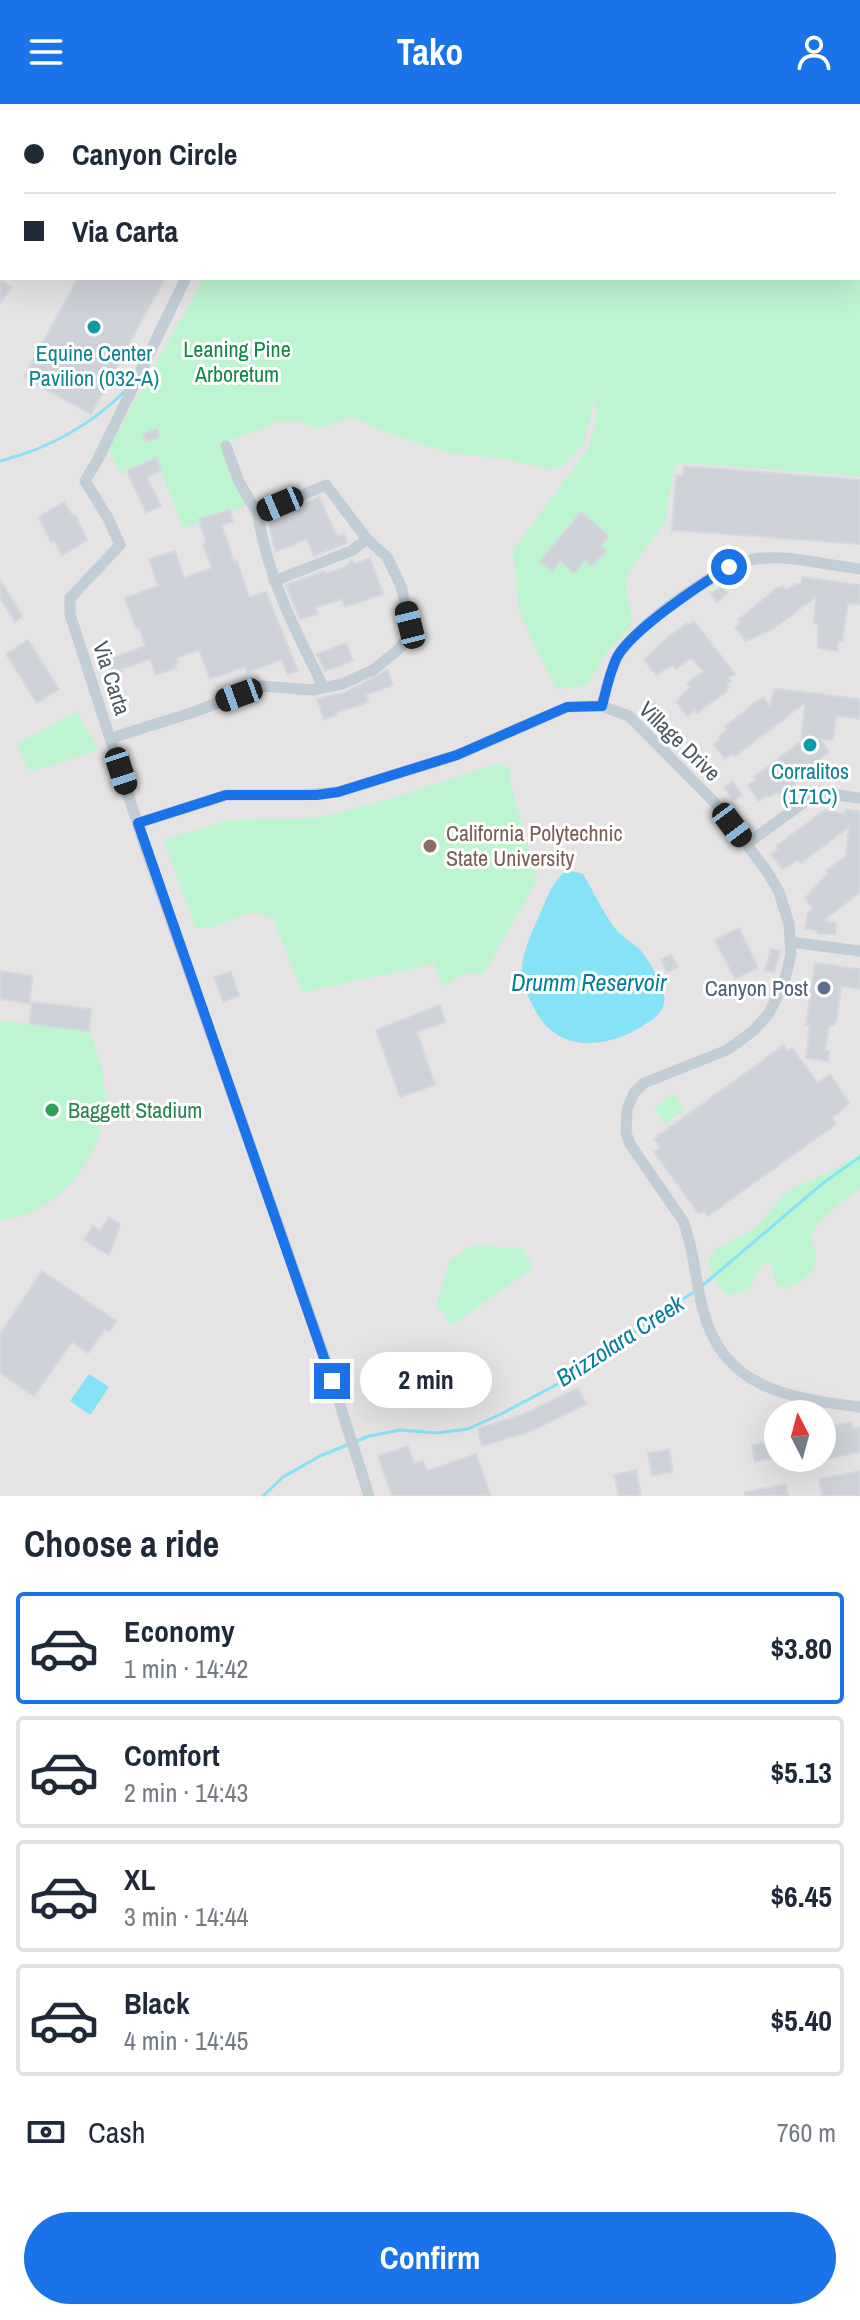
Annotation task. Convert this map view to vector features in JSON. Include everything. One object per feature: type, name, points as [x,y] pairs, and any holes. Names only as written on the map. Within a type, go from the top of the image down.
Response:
[{"type":"street","name":"Via Carta","points":[[185,280],[85,481],[108,518],[120,545],[70,598],[70,614],[138,823],[320,1344],[369,1496]]},
{"type":"street","points":[[226,446],[239,482],[258,514],[262,543],[274,581],[324,688]]},
{"type":"street","points":[[111,738],[194,712],[262,686],[324,688],[373,670],[406,640],[410,625],[401,586],[387,557],[367,539],[326,485],[258,514]]},
{"type":"street","points":[[274,581],[351,551],[367,539]]},
{"type":"street","points":[[602,706],[616,659],[630,639],[699,585],[729,567],[751,560],[778,558],[860,569]]},
{"type":"street","name":"Village Drive","points":[[138,823],[226,795],[317,795],[338,792],[457,755],[567,707],[602,706],[617,710],[640,726],[676,766],[709,796],[747,844],[779,892],[789,924],[791,954],[784,983],[769,1013],[753,1031],[727,1050],[644,1083],[634,1093],[625,1121],[630,1144],[683,1221],[702,1306],[710,1329],[722,1349],[751,1379],[777,1393],[860,1407]]},
{"type":"street","points":[[747,844],[811,797],[829,794],[860,798]]},
{"type":"street","points":[[790,942],[860,951]]},
{"type":"shaded area","name":"California Polytechnic State University","points":[[0,280],[860,280],[860,1496],[0,1496]]},
{"type":"green space","name":"Leaning Pine Arboretum","points":[[203,280],[860,280],[860,476],[685,463],[678,465],[673,474],[664,524],[628,572],[626,590],[632,618],[630,626],[605,654],[587,685],[556,689],[520,614],[513,550],[588,449],[596,423],[595,396],[584,443],[564,465],[553,470],[499,458],[449,453],[387,433],[352,417],[317,429],[298,421],[279,421],[225,443],[247,505],[183,528],[156,457],[121,474],[108,449]]},
{"type":"green space","points":[[77,711],[98,750],[30,772],[17,744]]},
{"type":"green space","points":[[500,763],[511,770],[509,776],[537,880],[483,975],[467,973],[443,987],[434,964],[302,992],[275,922],[265,915],[246,914],[216,926],[195,927],[164,840],[229,820],[318,818],[396,797]]},
{"type":"green space","name":"Baggett Stadium","points":[[0,1020],[91,1032],[105,1093],[104,1116],[98,1137],[89,1158],[76,1176],[61,1193],[43,1206],[0,1221]]},
{"type":"green space","points":[[673,1093],[685,1109],[665,1124],[654,1108]]},
{"type":"green space","points":[[860,1153],[860,1188],[816,1227],[812,1239],[815,1263],[806,1277],[786,1289],[777,1285],[771,1263],[764,1262],[748,1290],[728,1295],[714,1279],[709,1257],[716,1249],[756,1228],[784,1194],[832,1171]]},
{"type":"green space","points":[[472,1245],[519,1248],[526,1251],[534,1267],[451,1326],[437,1305],[449,1261]]},
{"type":"water","name":"Drumm Reservoir","points":[[567,870],[583,874],[614,927],[648,960],[664,995],[663,1006],[654,1018],[612,1040],[583,1043],[556,1034],[535,1010],[524,985],[522,968],[528,943],[551,889]]},
{"type":"water","points":[[89,1374],[109,1387],[90,1415],[70,1401]]},
{"type":"building","points":[[0,280],[2,280],[12,287],[0,303]]},
{"type":"building","name":"Equine Center Pavilion (032-A)","points":[[77,280],[164,280],[91,414],[24,377]]},
{"type":"building","points":[[157,429],[160,437],[146,442],[143,434]]},
{"type":"building","points":[[156,458],[162,470],[147,477],[161,506],[146,513],[127,471]]},
{"type":"building","points":[[684,466],[860,480],[860,544],[672,530],[676,476],[683,475]]},
{"type":"building","points":[[319,497],[337,536],[344,534],[347,543],[314,556],[307,539],[275,552],[268,519]]},
{"type":"building","points":[[64,502],[75,515],[87,540],[62,555],[54,541],[51,542],[39,517]]},
{"type":"building","points":[[230,510],[233,521],[222,525],[234,562],[237,561],[249,597],[266,592],[298,671],[287,674],[282,660],[247,672],[245,667],[210,679],[199,650],[176,658],[176,668],[156,675],[150,659],[112,675],[107,660],[145,646],[125,598],[158,586],[149,559],[175,551],[184,578],[212,568],[203,544],[206,543],[199,519]]},
{"type":"building","points":[[581,512],[609,536],[600,546],[606,551],[592,566],[585,560],[574,573],[560,561],[552,571],[540,561]]},
{"type":"building","points":[[370,558],[383,594],[345,607],[342,599],[315,608],[317,614],[300,619],[286,585],[345,567],[351,560],[356,563]]},
{"type":"building","points":[[802,577],[860,585],[860,604],[848,603],[842,641],[838,641],[837,651],[818,648],[818,624],[814,623],[816,597],[773,629],[746,641],[735,627],[741,622],[738,620],[777,588],[783,586],[786,590],[801,584]]},
{"type":"building","points":[[0,580],[22,616],[15,622],[0,598]]},
{"type":"building","points":[[722,586],[728,593],[717,602],[711,594]]},
{"type":"building","points":[[694,621],[735,674],[729,678],[731,681],[727,684],[726,692],[697,713],[695,710],[687,716],[676,702],[690,687],[687,683],[703,671],[691,658],[676,669],[673,665],[656,675],[644,660],[664,640]]},
{"type":"building","points":[[28,640],[59,689],[37,703],[6,654]]},
{"type":"building","points":[[346,643],[353,661],[325,671],[317,654]]},
{"type":"building","points":[[387,670],[393,685],[366,695],[368,702],[324,720],[317,699],[346,692]]},
{"type":"building","name":"Corralitos (171C)","points":[[774,690],[860,699],[860,719],[836,716],[833,740],[820,739],[829,752],[816,762],[819,765],[780,795],[777,792],[759,801],[748,785],[801,741],[805,703],[735,756],[732,753],[725,759],[714,745],[727,730],[725,726],[763,697],[770,706]]},
{"type":"building","points":[[651,701],[663,712],[655,719],[644,707]]},
{"type":"building","points":[[732,781],[742,795],[734,800],[724,788]]},
{"type":"building","points":[[846,809],[860,811],[860,892],[823,921],[836,923],[835,934],[817,934],[817,930],[805,928],[808,913],[813,909],[805,898],[828,873],[827,870],[846,856],[849,827],[801,863],[798,860],[782,869],[771,854],[778,849],[776,846],[825,810],[845,814]]},
{"type":"building","points":[[739,928],[758,968],[735,979],[715,940]]},
{"type":"building","points":[[771,949],[780,951],[774,972],[765,970]]},
{"type":"building","points":[[671,954],[678,967],[667,972],[661,959]]},
{"type":"building","points":[[815,963],[860,969],[860,989],[841,986],[837,1017],[834,1026],[829,1026],[825,1050],[829,1051],[828,1061],[806,1058],[810,1025],[806,1025]]},
{"type":"building","points":[[0,971],[33,976],[29,1003],[0,999]]},
{"type":"building","points":[[231,972],[239,996],[223,1002],[214,977]]},
{"type":"building","points":[[32,1002],[91,1009],[89,1031],[29,1024]]},
{"type":"building","points":[[440,1005],[445,1022],[417,1032],[435,1085],[400,1097],[376,1030]]},
{"type":"building","points":[[784,1045],[788,1051],[792,1048],[818,1083],[830,1074],[849,1103],[832,1118],[836,1124],[708,1216],[704,1211],[699,1214],[654,1152],[661,1147],[654,1139]]},
{"type":"building","points":[[109,1217],[120,1225],[109,1255],[84,1240],[93,1226],[100,1231]]},
{"type":"building","points":[[42,1271],[116,1321],[109,1332],[105,1329],[88,1353],[72,1342],[34,1396],[0,1373],[0,1334]]},
{"type":"building","points":[[578,1388],[586,1404],[531,1431],[482,1446],[478,1429],[524,1414]]},
{"type":"building","points":[[851,1422],[853,1429],[860,1428],[860,1452],[836,1457],[836,1425]]},
{"type":"building","points":[[764,1443],[764,1460],[755,1462],[752,1445]]},
{"type":"building","points":[[408,1446],[414,1464],[423,1461],[427,1471],[476,1454],[491,1496],[392,1496],[378,1456]]},
{"type":"building","points":[[669,1449],[673,1472],[652,1475],[648,1453]]},
{"type":"building","points":[[636,1470],[641,1496],[619,1496],[614,1475]]},
{"type":"building","points":[[860,1471],[860,1496],[822,1496],[819,1479]]},
{"type":"building","points":[[786,1484],[788,1496],[745,1496],[745,1492]]},
{"type":"waterway","points":[[0,461],[35,450],[69,434],[100,413],[128,388]]},
{"type":"waterway","name":"Brizzolara Creek","points":[[702,1286],[823,1183],[860,1157]]},
{"type":"waterway","name":"Brizzolara Creek","points":[[263,1496],[283,1477],[320,1456],[369,1436],[400,1430],[437,1433],[468,1429],[501,1414],[588,1368],[659,1313],[696,1291]]},
{"type":"place","name":"Equine Center Pavilion (032-A)","points":[[94,327]]},
{"type":"place","name":"Corralitos (171C)","points":[[810,745]]},
{"type":"place","name":"California Polytechnic State University","points":[[430,846]]},
{"type":"place","name":"Canyon Post","points":[[824,988]]},
{"type":"place","name":"Baggett Stadium","points":[[52,1110]]},
{"type":"route","points":[[332,1381],[138,823],[226,795],[317,795],[338,792],[457,755],[567,707],[602,706],[616,659],[630,639],[699,585],[729,567]]}]
